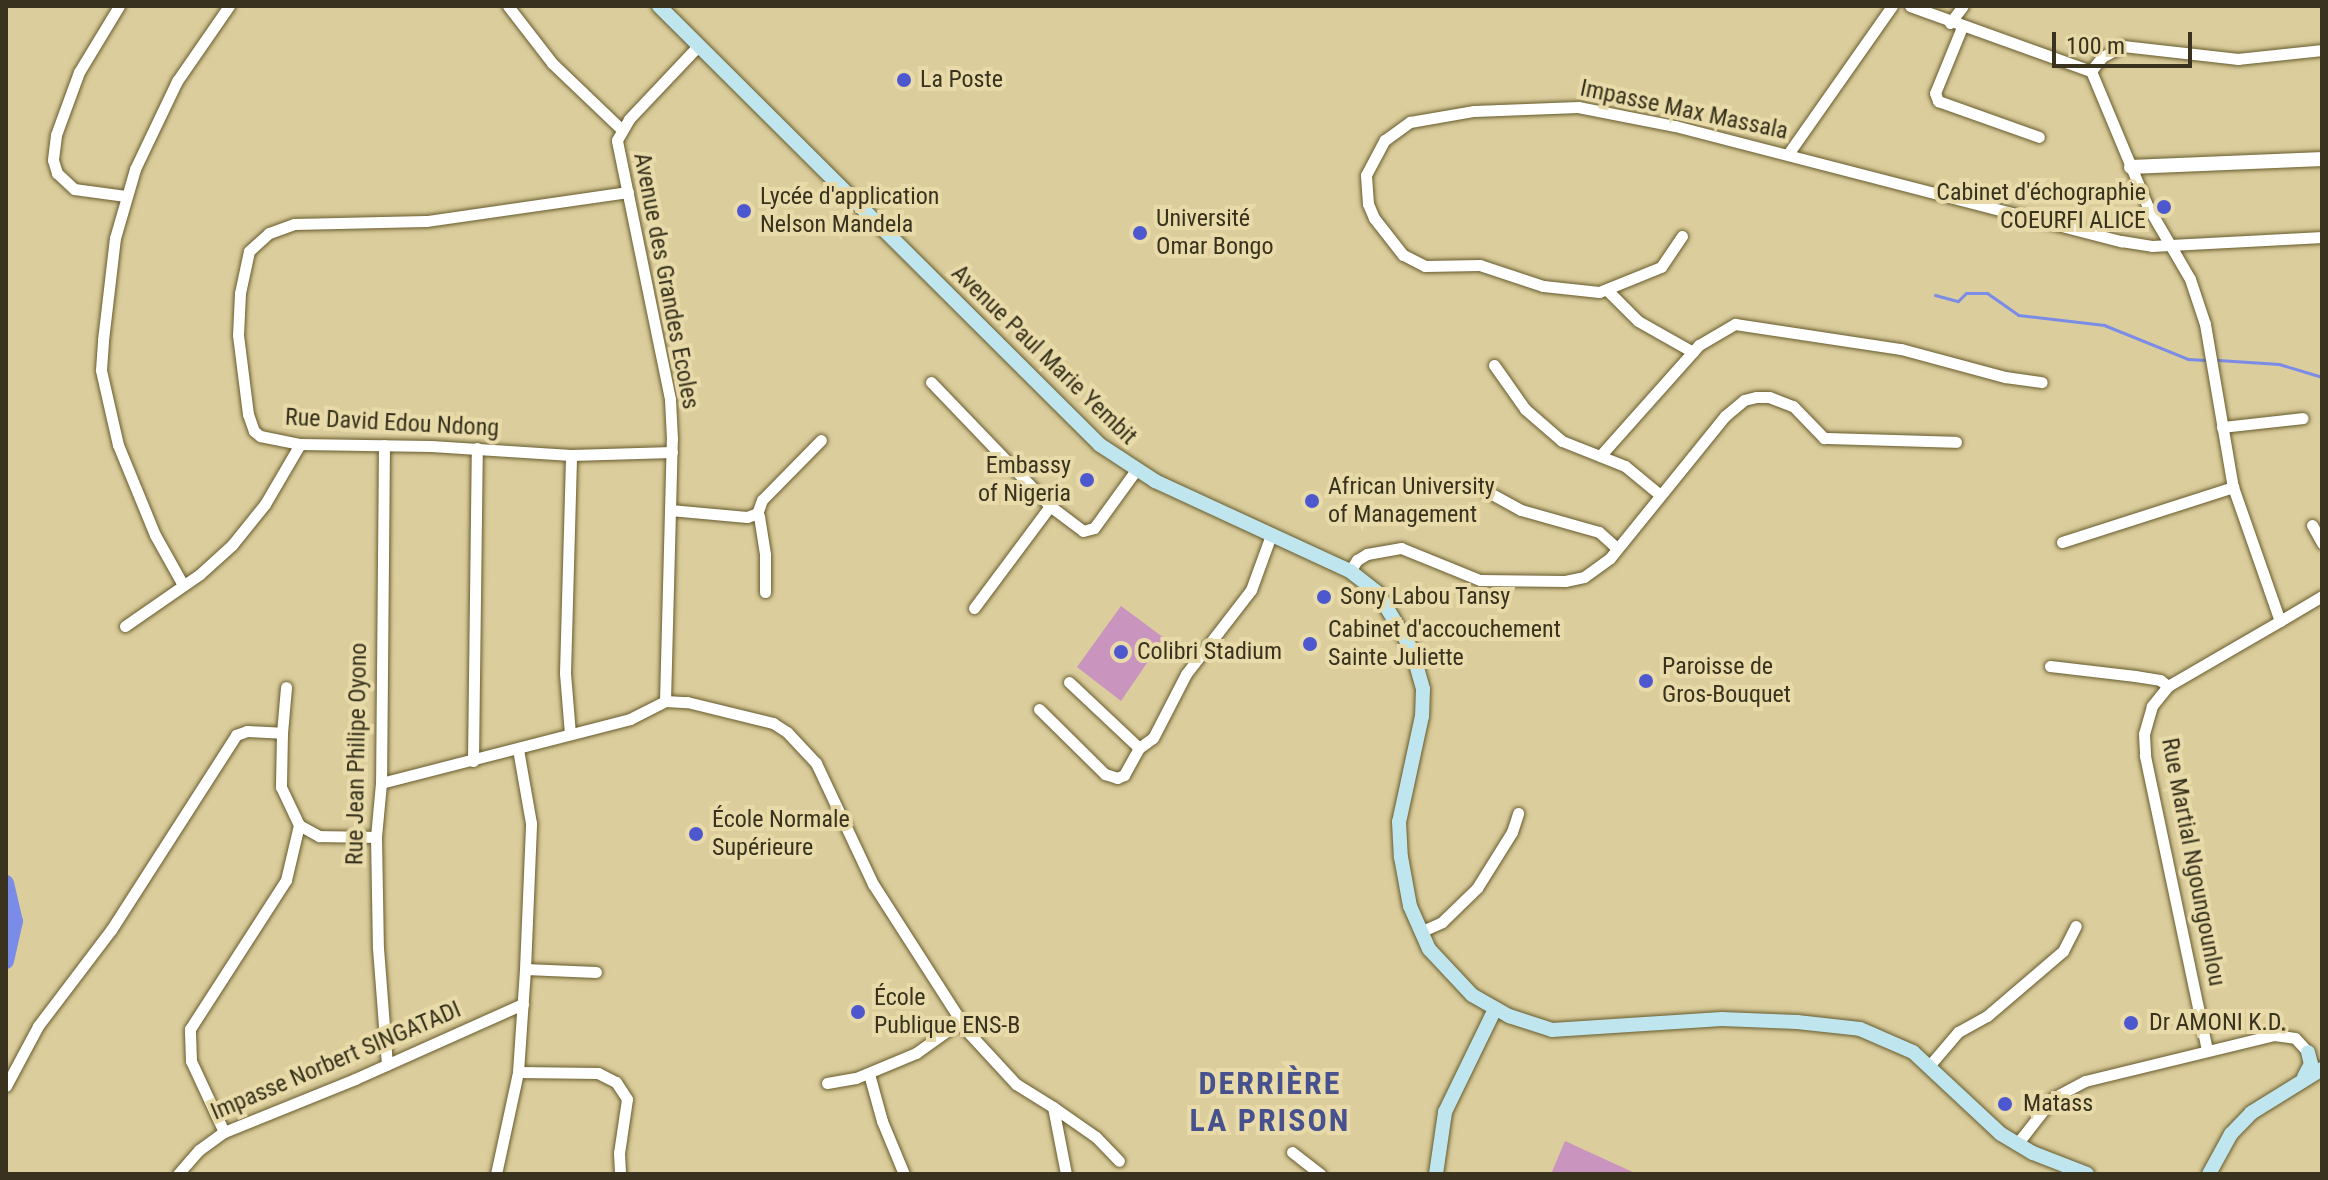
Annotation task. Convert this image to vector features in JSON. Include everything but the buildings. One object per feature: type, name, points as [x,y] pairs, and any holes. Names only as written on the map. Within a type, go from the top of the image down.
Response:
[{"type":"main road","name":"Avenue Paul Marie Yembit","points":[[659,6],[1100,445],[1136,470],[1350,571],[1378,593],[1391,609],[1412,650],[1421,678],[1422,716],[1399,822],[1404,874],[1420,932],[1434,957],[1457,982],[1495,1009],[1538,1028],[1560,1030],[1722,1019],[1843,1026],[1892,1041],[1929,1066],[1986,1122],[2017,1144],[2087,1174]]},
{"type":"main road","points":[[1436,1174],[1445,1112],[1495,1009]]},
{"type":"main road","points":[[2209,1174],[2223,1145],[2240,1123],[2261,1104],[2322,1066],[2308,1052]]},
{"type":"main road","points":[[2304,1077],[2311,1064],[2308,1052]]},
{"type":"street","points":[[119,6],[79,72],[56,135],[53,160],[57,173],[74,189],[126,196]]},
{"type":"street","points":[[183,585],[155,535],[118,445],[101,370],[114,247],[126,196],[150,134],[177,81],[229,6]]},
{"type":"street","points":[[508,6],[552,63],[621,129]]},
{"type":"street","points":[[1788,154],[1892,6]]},
{"type":"street","points":[[1910,6],[2091,71],[2148,207],[2190,279],[2205,324],[2233,487],[2280,621]]},
{"type":"street","points":[[1963,6],[1935,93],[1938,101],[2039,137]]},
{"type":"street","name":"Avenue des Grandes Ecoles","points":[[665,701],[672,452],[665,369],[618,151],[621,129],[699,45]]},
{"type":"street","points":[[2091,71],[2102,57],[2123,46],[2238,59],[2322,50]]},
{"type":"street","name":"Impasse Max Massala","points":[[1682,236],[1661,267],[1608,291],[1572,291],[1480,265],[1433,267],[1411,260],[1396,247],[1371,211],[1365,183],[1371,161],[1391,134],[1410,122],[1434,116],[1529,107],[1578,107],[1675,126],[2106,237],[2152,246],[2322,237]]},
{"type":"street","points":[[2131,167],[2322,159]]},
{"type":"street","name":"Rue David Edou Ndong","points":[[628,192],[426,221],[294,224],[261,237],[249,251],[239,306],[248,414],[254,431],[260,436],[300,444],[477,448],[571,455],[672,452]]},
{"type":"street","points":[[1608,291],[1638,321],[1693,352]]},
{"type":"street","points":[[1600,456],[1693,352],[1729,326],[1759,325],[1901,349],[2005,377],[2042,382]]},
{"type":"street","points":[[1494,365],[1515,398],[1551,432],[1573,447],[1633,472],[1659,494]]},
{"type":"street","points":[[931,382],[1050,506],[1072,526],[1083,531],[1094,528],[1136,470]]},
{"type":"street","points":[[1350,571],[1357,560],[1367,554],[1401,548],[1480,580],[1565,581],[1599,569],[1725,416],[1744,400],[1756,397],[1769,397],[1793,406],[1824,438],[1956,442]]},
{"type":"street","points":[[2222,427],[2303,418]]},
{"type":"street","points":[[765,592],[765,555],[757,514],[762,500],[821,440]]},
{"type":"street","points":[[125,626],[214,562],[245,531],[300,444]]},
{"type":"street","name":"Rue Jean Philipe Oyono","points":[[384,445],[381,783],[376,837],[378,948],[387,1065]]},
{"type":"street","points":[[473,761],[477,448]]},
{"type":"street","points":[[570,734],[565,673],[571,455]]},
{"type":"street","points":[[1479,487],[1521,510],[1599,532],[1617,548]]},
{"type":"street","points":[[2062,542],[2233,487]]},
{"type":"street","points":[[974,608],[1050,506]]},
{"type":"street","points":[[670,510],[747,517],[757,514]]},
{"type":"street","points":[[2312,525],[2322,543]]},
{"type":"street","points":[[1039,709],[1112,778],[1124,775],[1139,748],[1153,738],[1186,674],[1251,590],[1271,535]]},
{"type":"street","name":"Rue Martial Ngoungounlou","points":[[2207,1049],[2145,756],[2148,718],[2168,686],[2322,596]]},
{"type":"street","points":[[2050,666],[2160,680],[2168,686]]},
{"type":"street","points":[[1069,682],[1139,748]]},
{"type":"street","points":[[286,687],[281,787],[299,825],[319,836],[376,837]]},
{"type":"street","points":[[381,783],[647,713],[665,701],[687,702],[773,723],[802,746],[816,763],[873,884],[968,1032],[1009,1077],[1096,1137],[1119,1161]]},
{"type":"street","points":[[6,1086],[38,1026],[111,930],[227,743],[247,731],[282,733]]},
{"type":"street","points":[[496,1174],[518,1072],[525,969],[531,823],[518,749]]},
{"type":"street","points":[[1420,932],[1442,922],[1477,888],[1512,832],[1518,813]]},
{"type":"street","points":[[224,1132],[191,1061],[190,1029],[286,880],[299,825]]},
{"type":"street","points":[[1929,1066],[1958,1032],[1991,1013],[2031,975],[2063,951],[2076,926]]},
{"type":"street","points":[[525,969],[596,972]]},
{"type":"street","name":"Impasse Norbert SINGATADI","points":[[178,1174],[199,1150],[224,1132],[387,1065],[523,1004]]},
{"type":"street","points":[[827,1083],[869,1074],[916,1053],[961,1021]]},
{"type":"street","points":[[2017,1144],[2053,1098],[2072,1086],[2207,1049],[2286,1034],[2308,1052]]},
{"type":"street","points":[[518,1072],[598,1073],[616,1082],[627,1099],[619,1153],[620,1174]]},
{"type":"street","points":[[869,1074],[882,1121],[904,1174]]},
{"type":"street","points":[[1053,1107],[1066,1174]]},
{"type":"street","points":[[1292,1152],[1320,1174]]},
{"type":"shaded area","name":"Colibri Stadium","points":[[1121,606],[1164,638],[1121,701],[1077,667]]},
{"type":"shaded area","points":[[1565,1141],[1637,1174],[1551,1174]]},
{"type":"waterway","points":[[1935,295],[1958,301],[1966,293],[1987,293],[2018,315],[2104,325],[2188,359],[2205,360]]},
{"type":"waterway","points":[[2218,360],[2279,364],[2322,377]]},
{"type":"waterway","points":[[6,883],[15,921],[6,961]]},
{"type":"place","name":"La Poste","points":[[904,80]]},
{"type":"place","name":"Cabinet d'échographie COEURFI ALICE","points":[[2164,207]]},
{"type":"place","name":"Lycée d'application Nelson Mandela","points":[[744,211]]},
{"type":"place","name":"Université Omar Bongo","points":[[1140,233]]},
{"type":"place","name":"Embassy of Nigeria","points":[[1087,480]]},
{"type":"place","name":"African University of Management","points":[[1312,501]]},
{"type":"place","name":"Sony Labou Tansy","points":[[1324,597]]},
{"type":"place","name":"Cabinet d'accouchement Sainte Juliette","points":[[1310,644]]},
{"type":"place","name":"Colibri Stadium","points":[[1121,652]]},
{"type":"place","name":"Paroisse de Gros-Bouquet","points":[[1646,681]]},
{"type":"place","name":"École Normale Supérieure","points":[[696,834]]},
{"type":"place","name":"École Publique ENS-B","points":[[858,1012]]},
{"type":"place","name":"Dr AMONI K.D.","points":[[2131,1023]]},
{"type":"place","name":"Matass","points":[[2005,1104]]},
{"type":"district","name":"DERRIÈRE LA PRISON","points":[[1270,1102]]}]
